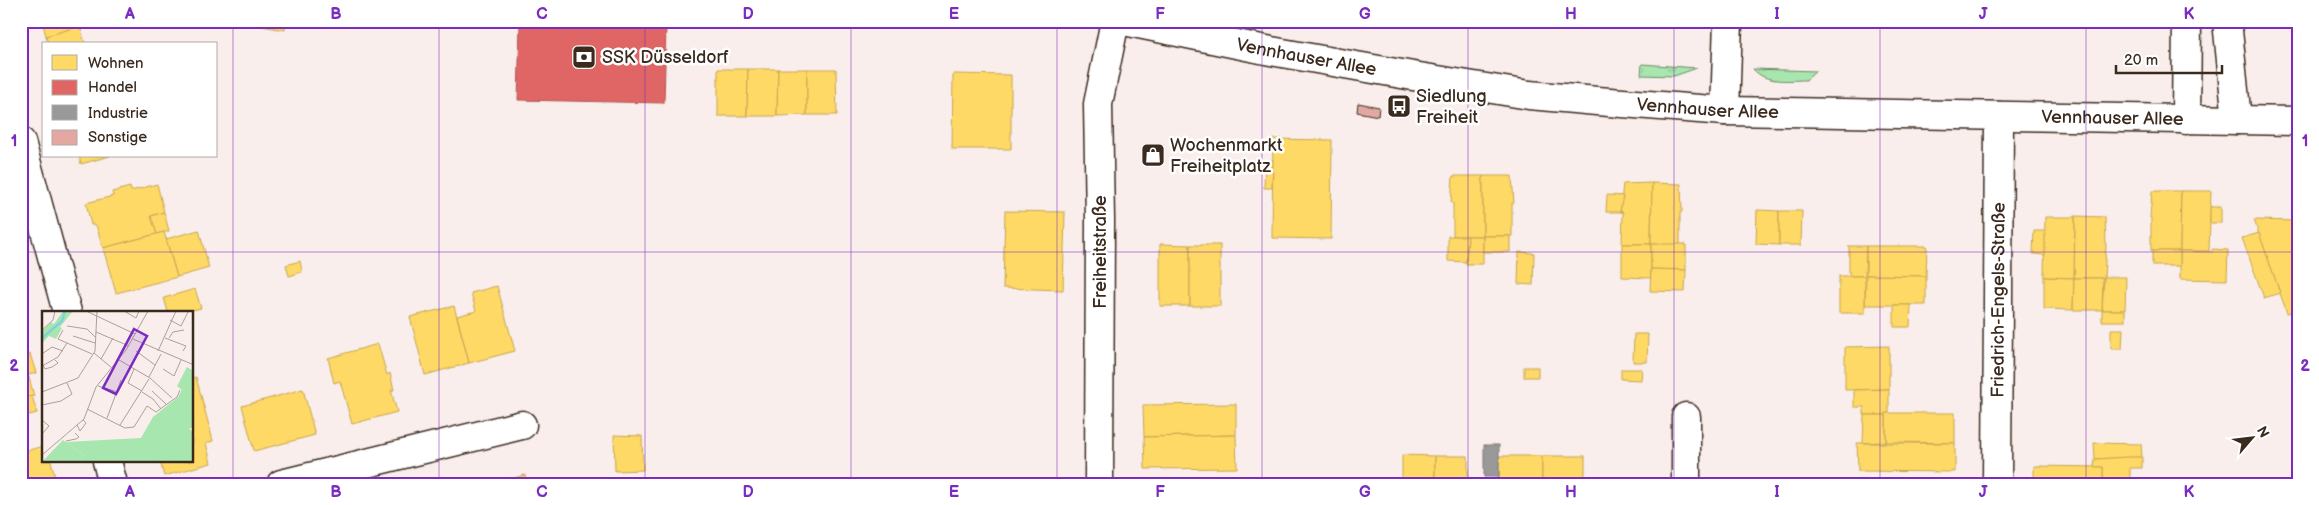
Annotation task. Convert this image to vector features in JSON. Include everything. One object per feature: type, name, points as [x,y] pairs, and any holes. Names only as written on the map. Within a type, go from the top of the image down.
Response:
[{"type":"street","name":"Freiheitstraße","points":[[1099,484],[1100,220],[1098,104],[1115,21]]},
{"type":"street","name":"Vennhauser Allee","points":[[1124,21],[1271,51],[1529,95],[1725,111],[2298,121]]},
{"type":"street","points":[[1725,111],[1728,21]]},
{"type":"street","points":[[2186,120],[2187,21]]},
{"type":"street","points":[[2227,21],[2237,120]]},
{"type":"street","name":"Friedrich-Engels-Straße","points":[[1997,484],[1999,116]]},
{"type":"street","points":[[21,142],[67,311]]},
{"type":"street","points":[[1686,417],[1686,484]]},
{"type":"street","points":[[281,484],[522,425]]},
{"type":"street","points":[[107,462],[113,484]]},
{"type":"green space","points":[[1642,64],[1697,68],[1674,76],[1641,75]]},
{"type":"green space","points":[[1753,69],[1816,71],[1806,80],[1785,80],[1764,77]]},
{"type":"building: Wohnen","points":[[42,21],[92,21],[92,23],[46,36]]},
{"type":"building: Wohnen","points":[[231,21],[286,21],[285,30]]},
{"type":"building: Wohnen","points":[[80,26],[84,42],[48,42],[46,36]]},
{"type":"building: Wohnen","points":[[718,69],[748,69],[747,116],[718,116]]},
{"type":"building: Wohnen","points":[[748,69],[778,69],[777,116],[747,116]]},
{"type":"building: Wohnen","points":[[778,69],[807,69],[807,115],[777,116]]},
{"type":"building: Wohnen","points":[[807,69],[836,69],[837,115],[807,115]]},
{"type":"building: Wohnen","points":[[953,74],[1011,75],[1011,149],[952,149]]},
{"type":"building: Wohnen","points":[[1273,139],[1332,140],[1331,239],[1272,238]]},
{"type":"building: Wohnen","points":[[80,158],[103,158],[81,164]]},
{"type":"building: Wohnen","points":[[1265,160],[1273,160],[1272,188],[1264,188]]},
{"type":"building: Wohnen","points":[[1453,176],[1483,176],[1483,236],[1453,236],[1453,203],[1451,203]]},
{"type":"building: Wohnen","points":[[1483,176],[1512,176],[1514,203],[1512,203],[1512,236],[1483,236]]},
{"type":"building: Wohnen","points":[[1652,183],[1651,244],[1622,244],[1623,212],[1620,211],[1623,184]]},
{"type":"building: Wohnen","points":[[1652,183],[1681,184],[1680,245],[1651,244]]},
{"type":"building: Wohnen","points":[[157,184],[164,212],[151,216],[157,234],[103,248],[96,225],[91,225],[86,203],[113,196],[112,192],[130,187],[131,191]]},
{"type":"building: Wohnen","points":[[2152,191],[2181,191],[2180,251],[2151,251],[2150,218]]},
{"type":"building: Wohnen","points":[[2181,191],[2211,191],[2209,251],[2180,251]]},
{"type":"building: Wohnen","points":[[1607,195],[1623,196],[1620,211],[1623,212],[1606,212]]},
{"type":"building: Wohnen","points":[[2210,207],[2221,207],[2221,223],[2210,223]]},
{"type":"building: Wohnen","points":[[1757,210],[1779,211],[1779,245],[1756,244]]},
{"type":"building: Wohnen","points":[[1005,211],[1065,212],[1063,290],[1003,288]]},
{"type":"building: Wohnen","points":[[1779,211],[1802,211],[1801,245],[1779,245]]},
{"type":"building: Wohnen","points":[[164,212],[169,231],[157,234],[151,216]]},
{"type":"building: Wohnen","points":[[2075,216],[2105,217],[2104,278],[2074,278]]},
{"type":"building: Wohnen","points":[[2045,217],[2075,217],[2074,278],[2044,277]]},
{"type":"building: Wohnen","points":[[2254,220],[2298,221],[2298,311],[2287,313]]},
{"type":"building: Wohnen","points":[[199,230],[209,268],[177,277],[166,239]]},
{"type":"building: Wohnen","points":[[2034,231],[2045,231],[2045,255],[2033,254]]},
{"type":"building: Wohnen","points":[[164,232],[177,277],[116,293],[103,248]]},
{"type":"building: Wohnen","points":[[2259,233],[2280,293],[2264,298],[2242,238]]},
{"type":"building: Wohnen","points":[[1448,236],[1468,236],[1466,262],[1448,261]]},
{"type":"building: Wohnen","points":[[1468,236],[1483,236],[1483,264],[1466,264]]},
{"type":"building: Wohnen","points":[[1483,236],[1510,236],[1510,252],[1483,252]]},
{"type":"building: Wohnen","points":[[1160,244],[1190,245],[1190,306],[1160,306]]},
{"type":"building: Wohnen","points":[[1622,244],[1651,244],[1651,278],[1622,277]]},
{"type":"building: Wohnen","points":[[1651,244],[1686,244],[1686,270],[1651,269]]},
{"type":"building: Wohnen","points":[[1190,245],[1220,245],[1220,306],[1190,306]]},
{"type":"building: Wohnen","points":[[1849,246],[1866,246],[1865,276],[1849,276]]},
{"type":"building: Wohnen","points":[[1866,246],[1927,246],[1926,276],[1866,275]]},
{"type":"building: Wohnen","points":[[2212,249],[2228,250],[2227,280],[2180,279],[2180,251],[2212,252]]},
{"type":"building: Wohnen","points":[[2152,251],[2180,251],[2180,266],[2152,266]]},
{"type":"building: Wohnen","points":[[1519,252],[1534,253],[1533,285],[1518,284]]},
{"type":"building: Wohnen","points":[[300,261],[302,272],[289,276],[286,265]]},
{"type":"building: Wohnen","points":[[1651,269],[1686,270],[1685,292],[1650,291]]},
{"type":"building: Wohnen","points":[[1866,275],[1926,276],[1926,305],[1865,305]]},
{"type":"building: Wohnen","points":[[1839,276],[1865,276],[1865,313],[1839,313]]},
{"type":"building: Wohnen","points":[[2044,277],[2074,278],[2073,310],[2044,309]]},
{"type":"building: Wohnen","points":[[2104,277],[2126,277],[2125,310],[2102,310]]},
{"type":"building: Wohnen","points":[[2074,278],[2103,278],[2102,310],[2073,310]]},
{"type":"building: Wohnen","points":[[497,286],[515,351],[469,363],[457,316],[476,311],[471,293]]},
{"type":"building: Wohnen","points":[[195,289],[201,308],[189,311],[168,311],[164,298]]},
{"type":"building: Wohnen","points":[[1894,305],[1911,305],[1910,327],[1894,327]]},
{"type":"building: Wohnen","points":[[454,306],[469,363],[425,375],[410,317]]},
{"type":"building: Wohnen","points":[[2102,310],[2125,310],[2125,321],[2102,321]]},
{"type":"building: Wohnen","points":[[2111,329],[2123,329],[2122,349],[2111,349]]},
{"type":"building: Wohnen","points":[[1634,334],[1648,334],[1647,362],[1633,362]]},
{"type":"building: Wohnen","points":[[378,344],[387,375],[390,373],[394,390],[391,390],[397,412],[352,424],[340,381],[334,383],[328,358]]},
{"type":"building: Wohnen","points":[[1889,346],[1889,389],[1845,390],[1845,347]]},
{"type":"building: Wohnen","points":[[21,352],[34,396],[21,399]]},
{"type":"building: Wohnen","points":[[30,354],[36,373],[28,375],[23,356]]},
{"type":"building: Wohnen","points":[[1524,367],[1538,367],[1538,377],[1524,377]]},
{"type":"building: Wohnen","points":[[1621,369],[1642,369],[1641,380],[1621,379]]},
{"type":"building: Wohnen","points":[[196,377],[213,441],[206,443],[211,463],[164,476],[160,462],[194,462],[194,378]]},
{"type":"building: Wohnen","points":[[303,389],[315,435],[254,451],[242,406]]},
{"type":"building: Wohnen","points":[[1889,389],[1889,413],[1886,415],[1864,415],[1864,407],[1854,407],[1854,390]]},
{"type":"building: Wohnen","points":[[32,396],[37,413],[21,417],[21,399]]},
{"type":"building: Wohnen","points":[[1236,404],[1236,435],[1144,437],[1143,405]]},
{"type":"building: Wohnen","points":[[1886,413],[1955,413],[1955,443],[1886,442]]},
{"type":"building: Wohnen","points":[[1864,415],[1886,415],[1886,442],[1863,443]]},
{"type":"building: Wohnen","points":[[614,435],[642,436],[643,470],[615,471]]},
{"type":"building: Wohnen","points":[[1236,435],[1237,468],[1145,469],[1144,437]]},
{"type":"building: Wohnen","points":[[1857,443],[1955,443],[1955,472],[1858,471]]},
{"type":"building: Wohnen","points":[[2094,443],[2141,444],[2142,457],[2095,459]]},
{"type":"building: Wohnen","points":[[42,447],[42,462],[51,462],[57,484],[21,484],[21,452]]},
{"type":"building: Wohnen","points":[[1402,455],[1435,456],[1435,484],[1402,484]]},
{"type":"building: Wohnen","points":[[1435,456],[1468,456],[1468,484],[1435,484]]},
{"type":"building: Wohnen","points":[[1499,456],[1542,456],[1542,484],[1499,484]]},
{"type":"building: Wohnen","points":[[1542,456],[1585,456],[1585,484],[1542,484]]},
{"type":"building: Wohnen","points":[[2142,457],[2142,468],[2130,468],[2130,484],[2103,484],[2103,467],[2094,467],[2095,459]]},
{"type":"building: Wohnen","points":[[2034,466],[2103,467],[2103,484],[2034,484]]},
{"type":"building: Wohnen","points":[[525,475],[527,484],[491,484]]},
{"type":"building: Wohnen","points":[[1858,480],[1889,481],[1889,484],[1857,484]]},
{"type":"building: Handel","points":[[520,23],[666,27],[664,103],[518,100]]},
{"type":"building: Industrie","points":[[1484,445],[1499,445],[1499,477],[1484,477]]},
{"type":"building: Sonstige","points":[[1358,103],[1379,107],[1378,116],[1357,112]]},
{"type":"place","name":"SSK Düsseldorf","points":[[584,57]]},
{"type":"place","name":"Siedlung Freiheit","points":[[1399,106]]},
{"type":"place","name":"Wochenmarkt Freiheitplatz","points":[[1153,155]]}]
